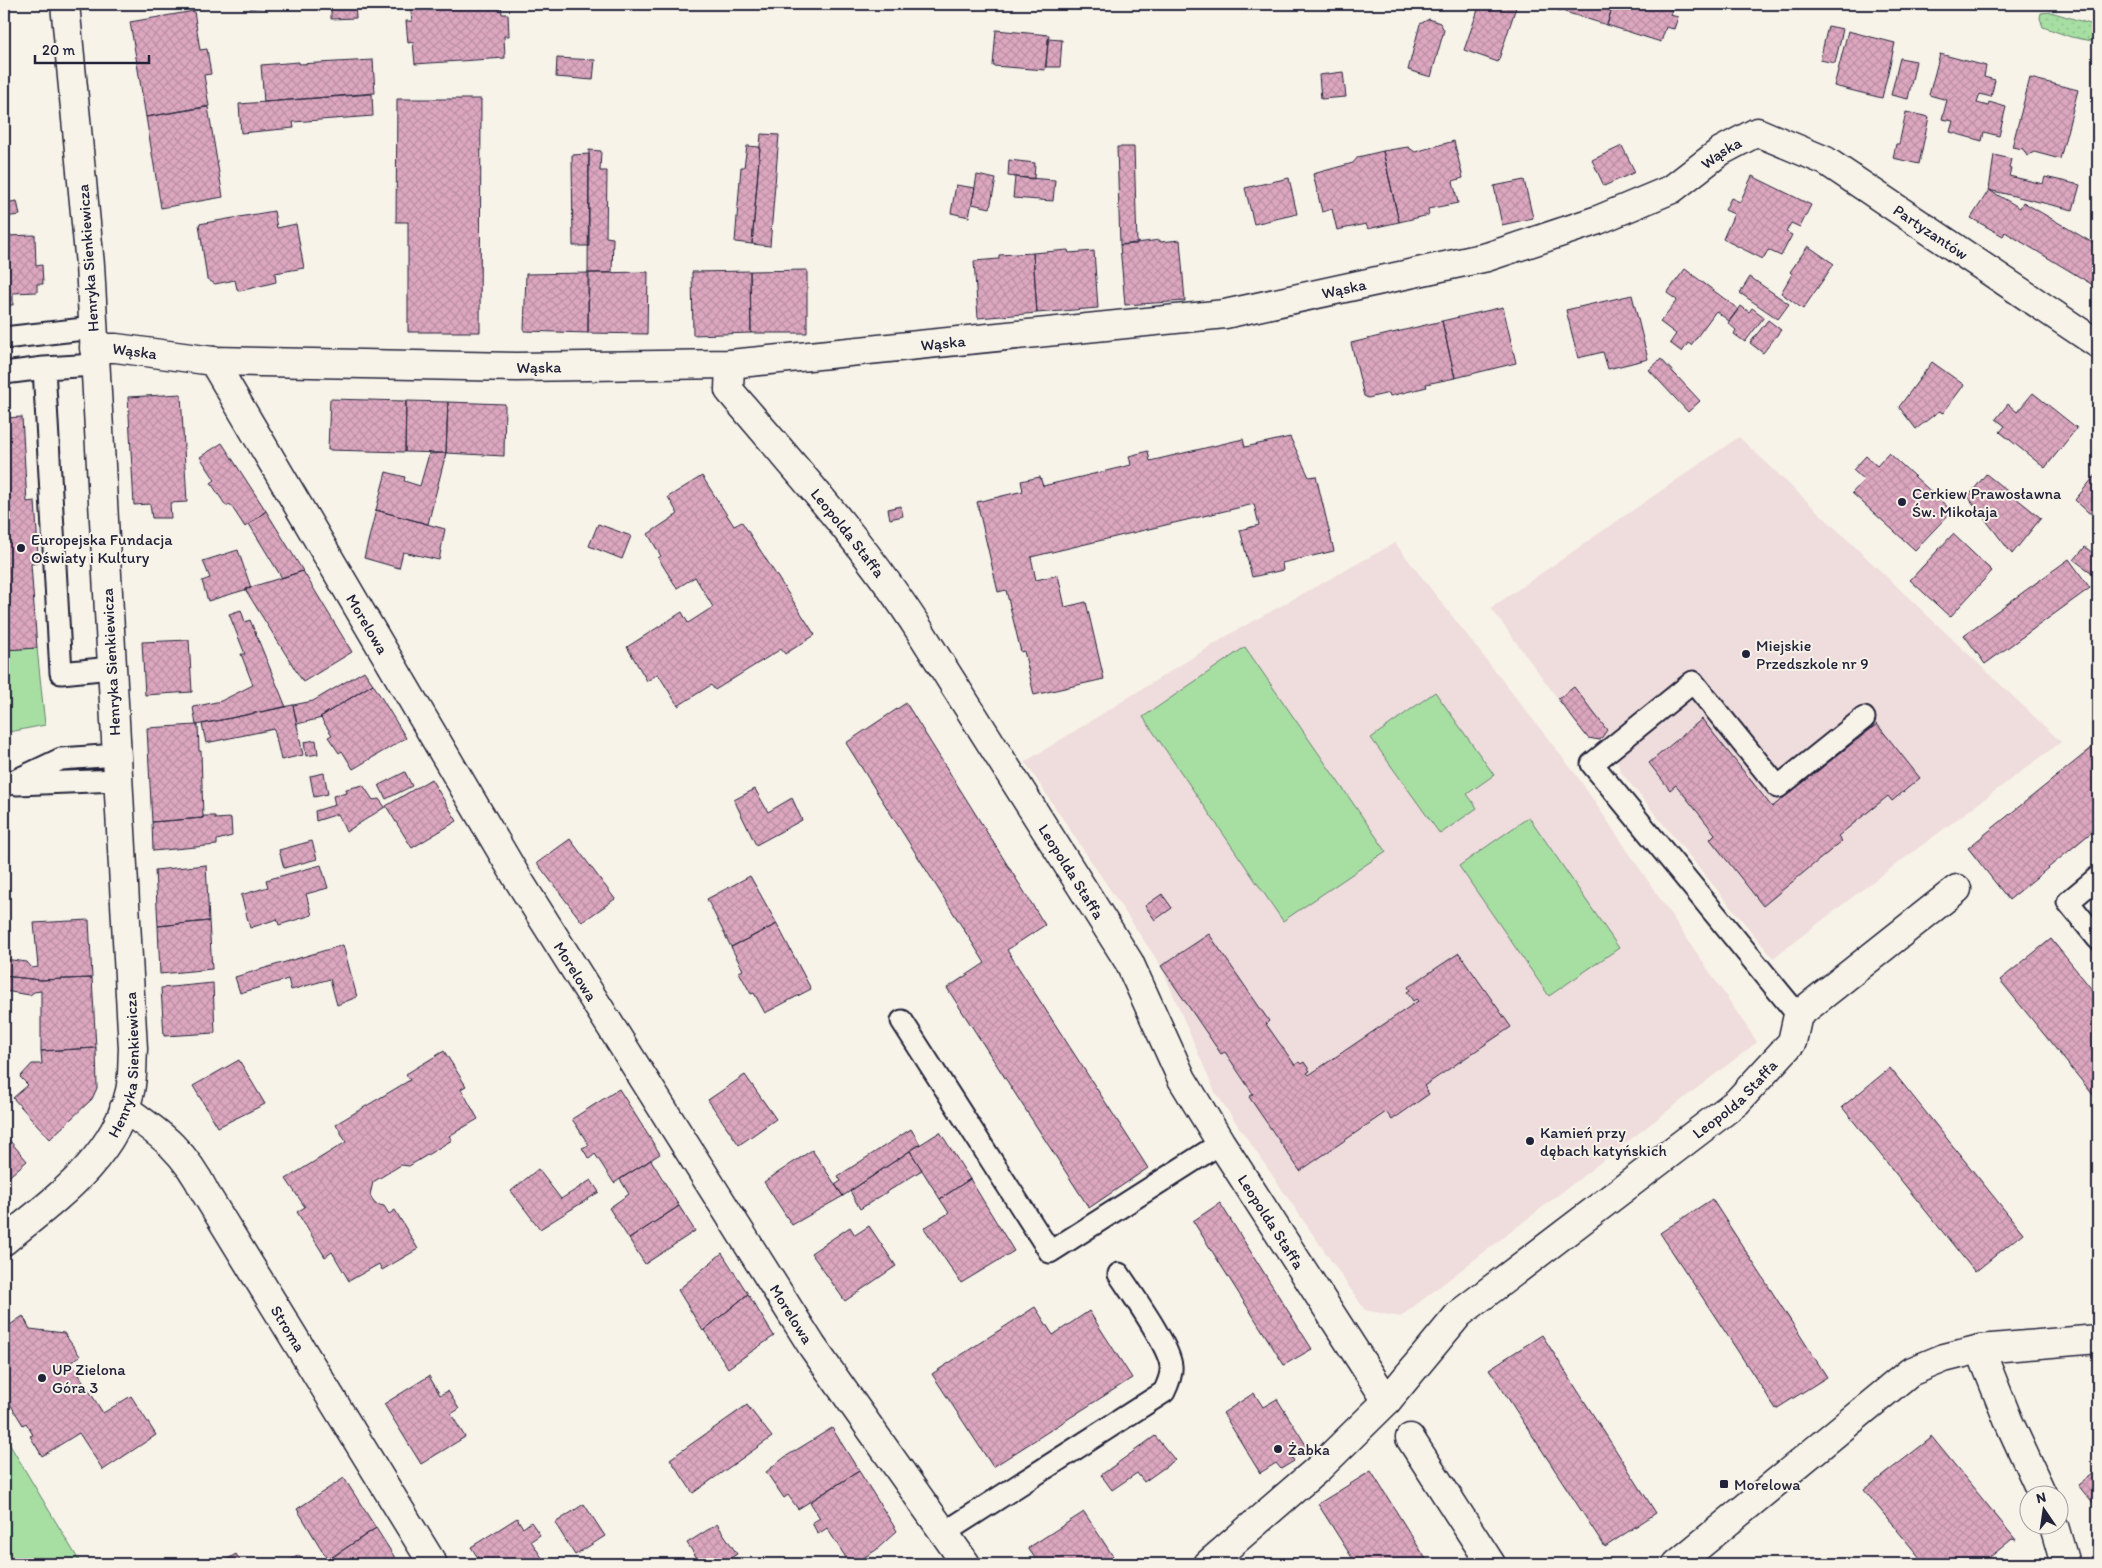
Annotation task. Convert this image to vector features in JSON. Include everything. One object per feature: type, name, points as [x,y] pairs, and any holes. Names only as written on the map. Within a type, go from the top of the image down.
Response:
[{"type":"street","name":"Henryka Sienkiewicza","points":[[4,1242],[81,1176],[105,1146],[124,1108],[130,1090],[133,1049],[87,230],[65,4]]},
{"type":"street","name":"Wąska","points":[[94,347],[116,348],[214,361],[517,367],[730,364],[1225,314],[1487,257],[1598,220],[1672,189],[1721,151],[1757,132]]},
{"type":"street","name":"Partyzantów","points":[[1757,132],[1826,161],[2098,344]]},
{"type":"street","name":"Morelowa","points":[[214,361],[516,876],[812,1346],[966,1564]]},
{"type":"street","name":"Leopolda Staffa","points":[[730,364],[729,390],[820,498],[896,594],[1129,962],[1182,1078],[1221,1143],[1386,1401]]},
{"type":"street","points":[[1798,1015],[1957,889]]},
{"type":"street","name":"Leopolda Staffa","points":[[1208,1564],[1319,1468],[1386,1401],[1460,1314],[1737,1102],[1792,1042],[1798,1015]]},
{"type":"street","name":"Stroma","points":[[124,1108],[166,1139],[195,1172],[206,1194],[433,1564]]},
{"type":"street","points":[[1677,1564],[1910,1372],[1944,1358],[1980,1349],[2098,1339]]},
{"type":"street","points":[[1980,1349],[2008,1420],[2038,1486]]},
{"type":"street","points":[[1410,1438],[1491,1564]]},
{"type":"street","points":[[2057,1536],[2064,1564]]},
{"type":"lane","points":[[4,338],[94,347]]},
{"type":"lane","points":[[4,373],[44,368],[94,347]]},
{"type":"lane","points":[[44,368],[62,673],[111,668]]},
{"type":"lane","points":[[1798,1015],[1592,764],[1693,682],[1778,787],[1864,718]]},
{"type":"lane","points":[[5,785],[61,759],[118,768]]},
{"type":"lane","points":[[2098,878],[2068,902],[2098,939]]},
{"type":"lane","points":[[902,1021],[1050,1252],[1221,1143]]},
{"type":"lane","points":[[944,1533],[1164,1392],[1170,1380],[1171,1366],[1165,1348],[1119,1274]]},
{"type":"shaded area","name":"Miejskie Przedszkole nr 9","points":[[1739,437],[2061,742],[1773,958],[1620,771],[1617,759],[1603,740],[1583,733],[1491,608]]},
{"type":"shaded area","points":[[1395,543],[1577,776],[1757,1042],[1400,1317],[1365,1310],[1215,1092],[1161,966],[1025,762],[1232,633]]},
{"type":"green space","points":[[2051,12],[2097,26],[2098,42],[2071,37],[2043,27],[2040,18],[2041,13]]},
{"type":"green space","points":[[1245,647],[1386,851],[1283,921],[1143,717]]},
{"type":"green space","points":[[37,648],[45,725],[4,733],[4,650]]},
{"type":"green space","points":[[1435,692],[1494,775],[1467,794],[1477,808],[1440,834],[1371,738]]},
{"type":"green space","points":[[1529,817],[1619,948],[1549,996],[1459,866]]},
{"type":"green space","points":[[4,1435],[81,1564],[4,1564]]},
{"type":"building","points":[[250,4],[289,4],[289,5],[250,8]]},
{"type":"building","points":[[331,4],[355,4],[356,18],[331,19]]},
{"type":"building","points":[[410,4],[501,4],[502,14],[508,14],[509,36],[504,36],[505,58],[415,64],[413,42],[408,43],[406,21],[412,21]]},
{"type":"building","points":[[1393,4],[1408,4],[1406,10],[1393,7]]},
{"type":"building","points":[[1480,4],[1517,4],[1498,62],[1464,50]]},
{"type":"building","points":[[1553,4],[1613,4],[1607,25],[1552,8]]},
{"type":"building","points":[[1613,4],[1674,4],[1670,15],[1678,17],[1674,29],[1666,27],[1661,42],[1607,25]]},
{"type":"building","points":[[194,11],[200,50],[207,49],[211,74],[204,75],[209,106],[146,117],[130,22]]},
{"type":"building","points":[[1429,19],[1440,23],[1444,30],[1431,77],[1408,70],[1420,24]]},
{"type":"building","points":[[1828,26],[1843,29],[1835,63],[1820,60]]},
{"type":"building","points":[[996,30],[1049,35],[1045,70],[993,66]]},
{"type":"building","points":[[1848,31],[1895,43],[1882,98],[1834,86]]},
{"type":"building","points":[[1048,39],[1062,40],[1060,67],[1046,67]]},
{"type":"building","points":[[1940,54],[1986,66],[1984,77],[1995,80],[1991,97],[1980,94],[1977,103],[1988,106],[1989,102],[2006,107],[1999,136],[1984,132],[1982,141],[1950,132],[1953,121],[1942,119],[1947,100],[1929,95]]},
{"type":"building","points":[[557,58],[595,60],[593,80],[556,77]]},
{"type":"building","points":[[1900,58],[1916,61],[1908,99],[1891,95]]},
{"type":"building","points":[[373,60],[375,93],[264,102],[261,65]]},
{"type":"building","points":[[1343,72],[1346,97],[1321,99],[1319,75]]},
{"type":"building","points":[[2030,78],[2078,90],[2060,159],[2034,152],[2027,156],[2023,149],[2012,147]]},
{"type":"building","points":[[372,94],[373,116],[293,122],[294,128],[241,133],[239,104]]},
{"type":"building","points":[[397,99],[481,99],[480,332],[408,332],[408,222],[396,222]]},
{"type":"building","points":[[208,107],[223,197],[161,208],[146,117]]},
{"type":"building","points":[[1906,112],[1929,117],[1919,164],[1893,158],[1896,144],[1899,144]]},
{"type":"building","points":[[761,134],[779,135],[770,246],[752,244]]},
{"type":"building","points":[[1454,141],[1463,178],[1453,181],[1458,203],[1428,209],[1429,215],[1399,222],[1383,151],[1408,147],[1415,152]]},
{"type":"building","points":[[747,146],[760,147],[752,244],[735,242],[741,167],[744,167]]},
{"type":"building","points":[[1622,146],[1635,172],[1604,186],[1592,160]]},
{"type":"building","points":[[1117,147],[1134,147],[1137,244],[1120,245]]},
{"type":"building","points":[[589,150],[601,151],[600,171],[607,171],[606,237],[613,238],[612,273],[588,273]]},
{"type":"building","points":[[1383,151],[1399,222],[1368,229],[1366,224],[1337,230],[1332,209],[1322,212],[1313,174],[1353,163],[1358,157]]},
{"type":"building","points":[[589,154],[589,246],[573,246],[572,155]]},
{"type":"building","points":[[1994,155],[2011,159],[2009,176],[2043,184],[2045,177],[2080,185],[2073,210],[1989,190]]},
{"type":"building","points":[[1009,160],[1035,163],[1034,179],[1008,176]]},
{"type":"building","points":[[977,175],[996,179],[990,208],[972,204]]},
{"type":"building","points":[[1752,176],[1811,205],[1800,227],[1791,223],[1786,232],[1792,235],[1781,256],[1768,250],[1763,259],[1723,239],[1734,214],[1725,210],[1731,198],[1740,202]]},
{"type":"building","points":[[1015,177],[1055,180],[1053,201],[1013,198]]},
{"type":"building","points":[[1289,178],[1297,214],[1254,224],[1245,188]]},
{"type":"building","points":[[1524,180],[1533,218],[1502,225],[1494,186]]},
{"type":"building","points":[[956,185],[975,188],[969,217],[951,213]]},
{"type":"building","points":[[1989,190],[2020,208],[2023,202],[2098,246],[2098,288],[2005,232],[2003,236],[1971,218]]},
{"type":"building","points":[[17,201],[20,215],[4,217],[4,203]]},
{"type":"building","points":[[274,211],[277,228],[296,224],[304,268],[275,273],[276,282],[240,291],[237,289],[235,280],[215,284],[207,279],[199,224]]},
{"type":"building","points":[[35,235],[36,266],[42,265],[43,284],[37,284],[37,292],[13,293],[13,305],[4,305],[4,236]]},
{"type":"building","points":[[1160,240],[1160,242],[1180,240],[1185,301],[1125,305],[1120,245]]},
{"type":"building","points":[[1808,246],[1834,264],[1803,309],[1781,293],[1792,274],[1790,272]]},
{"type":"building","points":[[1068,250],[1069,253],[1094,251],[1098,308],[1037,313],[1033,253]]},
{"type":"building","points":[[1033,253],[1037,313],[978,318],[974,261],[999,259],[999,255]]},
{"type":"building","points":[[1685,269],[1738,309],[1729,321],[1716,311],[1691,345],[1688,343],[1682,352],[1670,343],[1676,334],[1660,322],[1677,300],[1667,293]]},
{"type":"building","points":[[807,270],[807,333],[751,333],[750,271]]},
{"type":"building","points":[[750,271],[751,333],[693,335],[692,272]]},
{"type":"building","points":[[648,272],[647,334],[588,333],[589,273]]},
{"type":"building","points":[[588,273],[588,333],[524,331],[526,274]]},
{"type":"building","points":[[1750,277],[1789,304],[1778,319],[1740,293]]},
{"type":"building","points":[[1632,295],[1648,359],[1608,369],[1603,352],[1578,358],[1566,310]]},
{"type":"building","points":[[1741,306],[1749,312],[1752,308],[1764,317],[1745,342],[1734,334],[1736,330],[1728,323]]},
{"type":"building","points":[[1503,307],[1516,363],[1455,378],[1442,321]]},
{"type":"building","points":[[1768,320],[1781,330],[1763,353],[1750,343]]},
{"type":"building","points":[[1442,321],[1455,378],[1426,384],[1427,387],[1390,396],[1389,393],[1368,398],[1364,396],[1351,343]]},
{"type":"building","points":[[1661,359],[1700,401],[1688,412],[1649,370]]},
{"type":"building","points":[[1932,362],[1964,385],[1943,413],[1939,411],[1916,429],[1899,407]]},
{"type":"building","points":[[2033,393],[2077,428],[2045,468],[2000,432],[2005,426],[1996,419],[2008,404],[2017,412]]},
{"type":"building","points":[[181,394],[187,502],[170,503],[171,518],[152,518],[150,504],[134,505],[128,397]]},
{"type":"building","points":[[330,399],[406,401],[405,452],[328,450]]},
{"type":"building","points":[[406,401],[448,402],[446,453],[405,452]]},
{"type":"building","points":[[448,402],[505,404],[504,456],[446,453]]},
{"type":"building","name":"Europejska Fundacja Oświaty i Kultury","points":[[22,417],[27,502],[35,501],[38,563],[31,564],[37,648],[4,650],[4,418]]},
{"type":"building","points":[[1290,437],[1309,477],[1316,476],[1334,551],[1282,563],[1283,570],[1252,577],[1240,530],[1259,525],[1254,504],[1031,557],[1036,580],[1058,575],[1065,607],[1086,602],[1104,679],[1034,695],[1024,651],[1021,652],[1006,590],[998,592],[977,502],[1023,491],[1021,481],[1040,477],[1043,486],[1131,465],[1129,456],[1148,451],[1150,461],[1243,439],[1245,447]]},
{"type":"building","points":[[222,443],[266,511],[245,527],[230,504],[226,506],[211,483],[215,480],[200,457]]},
{"type":"building","points":[[446,453],[428,524],[376,510],[386,472],[405,477],[404,481],[420,486],[429,454]]},
{"type":"building","name":"Cerkiew Prawosławna Św. Mikołaja","points":[[1889,453],[1952,511],[1915,550],[1852,493],[1864,480],[1853,470],[1866,456],[1877,466]]},
{"type":"building","points":[[2098,472],[2098,510],[2089,513],[2075,500]]},
{"type":"building","points":[[1986,474],[2041,518],[2012,554],[1968,497]]},
{"type":"building","points":[[702,476],[734,526],[742,522],[815,635],[785,654],[781,649],[715,690],[711,685],[678,706],[658,674],[647,681],[627,647],[682,612],[688,623],[713,607],[695,577],[677,588],[658,558],[661,556],[648,534],[678,514],[668,497]]},
{"type":"building","points":[[901,506],[903,516],[890,519],[888,509]]},
{"type":"building","points":[[376,510],[445,529],[439,560],[403,552],[399,568],[364,558]]},
{"type":"building","points":[[266,511],[303,571],[282,578],[249,524]]},
{"type":"building","points":[[598,524],[631,536],[622,559],[589,546]]},
{"type":"building","points":[[1953,534],[1992,571],[1950,617],[1910,580]]},
{"type":"building","points":[[2085,547],[2098,557],[2098,577],[2074,560]]},
{"type":"building","points":[[238,550],[251,588],[208,601],[202,581],[210,578],[203,561]]},
{"type":"building","points":[[2069,559],[2090,588],[1985,664],[1964,635]]},
{"type":"building","points":[[303,571],[352,652],[303,682],[245,589]]},
{"type":"building","points":[[241,610],[245,622],[250,620],[286,707],[196,725],[193,707],[221,701],[253,685],[241,654],[245,654],[229,614]]},
{"type":"building","points":[[189,640],[192,692],[145,695],[142,642]]},
{"type":"building","points":[[364,671],[373,684],[320,717],[322,718],[297,724],[293,705],[313,701]]},
{"type":"building","points":[[373,684],[406,738],[353,769],[342,751],[339,753],[328,737],[332,735],[320,717]]},
{"type":"building","points":[[1574,687],[1607,730],[1600,740],[1588,738],[1558,699]]},
{"type":"building","points":[[906,703],[1045,925],[1007,950],[1148,1168],[1089,1208],[947,988],[985,963],[846,743]]},
{"type":"building","points":[[293,705],[303,755],[281,760],[274,729],[206,743],[202,724]]},
{"type":"building","points":[[1702,719],[1772,807],[1877,724],[1920,778],[1892,801],[1888,796],[1838,836],[1842,841],[1763,906],[1710,839],[1715,834],[1676,785],[1670,790],[1649,763]]},
{"type":"building","points":[[198,725],[199,751],[201,751],[203,818],[152,822],[147,728]]},
{"type":"building","points":[[316,740],[318,754],[306,756],[304,742]]},
{"type":"building","points":[[2098,743],[2098,827],[2009,900],[1968,848]]},
{"type":"building","points":[[405,772],[412,786],[386,799],[379,785]]},
{"type":"building","points":[[324,773],[328,794],[314,797],[310,776]]},
{"type":"building","points":[[431,779],[457,821],[412,848],[386,806]]},
{"type":"building","points":[[363,785],[373,800],[379,799],[385,807],[346,832],[338,814],[316,821],[315,811],[335,805],[333,796],[347,793],[346,789]]},
{"type":"building","points":[[755,789],[768,812],[792,798],[802,820],[756,845],[734,800]]},
{"type":"building","points":[[203,816],[215,816],[215,819],[231,818],[232,836],[217,840],[217,845],[153,851],[152,822],[203,818]]},
{"type":"building","points":[[570,839],[615,899],[582,922],[537,863]]},
{"type":"building","points":[[312,841],[317,859],[284,868],[279,850]]},
{"type":"building","points":[[206,865],[209,921],[158,926],[155,870]]},
{"type":"building","points":[[321,865],[328,888],[306,894],[312,915],[279,925],[277,919],[250,928],[241,895],[268,887],[266,880]]},
{"type":"building","points":[[750,876],[777,924],[731,947],[707,899]]},
{"type":"building","points":[[1162,894],[1172,908],[1155,920],[1145,906]]},
{"type":"building","points":[[89,920],[92,978],[40,980],[4,976],[4,959],[27,962],[32,968],[38,967],[34,923]]},
{"type":"building","points":[[209,921],[212,969],[160,974],[158,926]]},
{"type":"building","points":[[777,924],[811,989],[765,1013],[754,993],[751,994],[739,972],[743,970],[731,947]]},
{"type":"building","points":[[1209,934],[1269,1021],[1266,1024],[1295,1065],[1299,1062],[1301,1064],[1304,1062],[1310,1071],[1307,1073],[1309,1075],[1418,1001],[1416,999],[1413,1001],[1407,992],[1410,990],[1408,987],[1459,953],[1511,1027],[1424,1086],[1429,1094],[1392,1120],[1386,1112],[1300,1171],[1249,1097],[1253,1094],[1225,1052],[1221,1054],[1161,966]]},
{"type":"building","points":[[2051,939],[2098,997],[2098,1101],[2000,980]]},
{"type":"building","points":[[343,945],[357,997],[337,1005],[330,979],[291,990],[288,979],[240,993],[235,977]]},
{"type":"building","points":[[4,976],[40,980],[92,978],[96,1048],[41,1051],[41,991],[30,995],[4,991]]},
{"type":"building","points":[[213,983],[215,1033],[164,1036],[161,988]]},
{"type":"building","points":[[96,1048],[97,1088],[92,1099],[50,1139],[13,1098],[28,1085],[20,1077],[32,1064],[42,1064],[41,1051]]},
{"type":"building","points":[[444,1051],[466,1086],[461,1089],[478,1119],[449,1136],[452,1140],[409,1166],[401,1165],[373,1182],[370,1195],[375,1204],[384,1206],[389,1214],[395,1210],[418,1249],[382,1270],[379,1264],[349,1281],[332,1252],[325,1257],[297,1212],[305,1207],[286,1179],[346,1142],[336,1124],[410,1080],[406,1074]]},
{"type":"building","points":[[239,1060],[265,1104],[218,1127],[193,1086]]},
{"type":"building","points":[[1890,1068],[2023,1233],[1975,1272],[1842,1107]]},
{"type":"building","points":[[745,1075],[776,1119],[739,1145],[708,1100]]},
{"type":"building","points":[[619,1089],[660,1154],[614,1183],[595,1154],[589,1159],[582,1148],[589,1145],[572,1119]]},
{"type":"building","points":[[911,1129],[920,1144],[843,1196],[835,1185],[841,1181],[838,1176]]},
{"type":"building","points":[[940,1132],[970,1179],[940,1199],[910,1151]]},
{"type":"building","points":[[4,1134],[27,1161],[4,1181]]},
{"type":"building","points":[[812,1150],[843,1196],[792,1225],[764,1182]]},
{"type":"building","points":[[910,1151],[922,1170],[860,1209],[850,1191]]},
{"type":"building","points":[[651,1160],[679,1206],[629,1239],[609,1208],[629,1194],[620,1179]]},
{"type":"building","points":[[538,1169],[561,1199],[591,1180],[599,1192],[540,1229],[511,1191]]},
{"type":"building","points":[[970,1179],[1014,1251],[961,1283],[924,1228],[949,1213],[940,1199]]},
{"type":"building","points":[[1712,1199],[1827,1377],[1776,1409],[1660,1233]]},
{"type":"building","points":[[1220,1203],[1312,1349],[1284,1365],[1193,1221]]},
{"type":"building","points":[[679,1206],[695,1231],[645,1264],[629,1239]]},
{"type":"building","points":[[869,1226],[896,1266],[845,1301],[811,1253],[850,1227],[855,1235]]},
{"type":"building","points":[[722,1253],[748,1294],[703,1331],[678,1290]]},
{"type":"building","points":[[748,1294],[774,1336],[728,1368],[704,1330]]},
{"type":"building","points":[[1035,1307],[1053,1335],[1089,1311],[1132,1378],[993,1467],[932,1374]]},
{"type":"building","name":"UP Zielona Góra 3","points":[[23,1316],[30,1329],[64,1333],[80,1356],[71,1362],[103,1413],[131,1396],[156,1435],[103,1470],[79,1433],[42,1456],[30,1436],[33,1435],[26,1423],[23,1425],[4,1394],[4,1329]]},
{"type":"building","points":[[1542,1335],[1656,1513],[1605,1547],[1489,1369]]},
{"type":"building","points":[[429,1376],[440,1395],[448,1391],[459,1409],[451,1414],[465,1437],[421,1464],[384,1404]]},
{"type":"building","points":[[1254,1393],[1263,1407],[1277,1399],[1306,1445],[1290,1454],[1294,1461],[1281,1469],[1276,1463],[1260,1473],[1223,1413]]},
{"type":"building","points":[[747,1405],[772,1437],[693,1493],[670,1459]]},
{"type":"building","points":[[832,1428],[859,1471],[798,1509],[788,1495],[784,1498],[766,1472],[785,1457]]},
{"type":"building","points":[[1155,1436],[1175,1460],[1144,1482],[1137,1473],[1112,1490],[1101,1475]]},
{"type":"building","points":[[1931,1436],[2016,1540],[2012,1539],[1984,1564],[1925,1564],[1864,1490],[1930,1439]]},
{"type":"building","points":[[2098,1469],[2098,1510],[2078,1485]]},
{"type":"building","points":[[859,1471],[897,1531],[876,1550],[854,1564],[850,1564],[827,1528],[818,1534],[812,1523],[820,1518],[810,1502]]},
{"type":"building","points":[[1371,1471],[1429,1564],[1356,1564],[1318,1504]]},
{"type":"building","points":[[344,1478],[376,1528],[328,1560],[297,1509]]},
{"type":"building","points":[[584,1504],[605,1536],[575,1555],[555,1523]]},
{"type":"building","points":[[1084,1512],[1118,1564],[1039,1564],[1028,1548]]},
{"type":"building","points":[[517,1518],[523,1528],[531,1522],[540,1535],[531,1541],[546,1564],[482,1564],[471,1547]]},
{"type":"building","points":[[717,1524],[737,1554],[721,1564],[701,1564],[687,1543]]},
{"type":"building","points":[[376,1528],[399,1564],[331,1564],[328,1560]]},
{"type":"building","points":[[236,1554],[242,1564],[219,1564]]},
{"type":"building","points":[[299,1555],[305,1564],[284,1564]]},
{"type":"place","name":"Cerkiew Prawosławna Św. Mikołaja","points":[[1902,502]]},
{"type":"place","name":"Europejska Fundacja Oświaty i Kultury","points":[[21,548]]},
{"type":"place","name":"Miejskie Przedszkole nr 9","points":[[1746,654]]},
{"type":"place","name":"Kamień przy dębach katyńskich","points":[[1530,1141]]},
{"type":"place","name":"UP Zielona Góra 3","points":[[42,1378]]},
{"type":"place","name":"Żabka","points":[[1278,1449]]},
{"type":"place","name":"Morelowa","points":[[1724,1484]]}]
